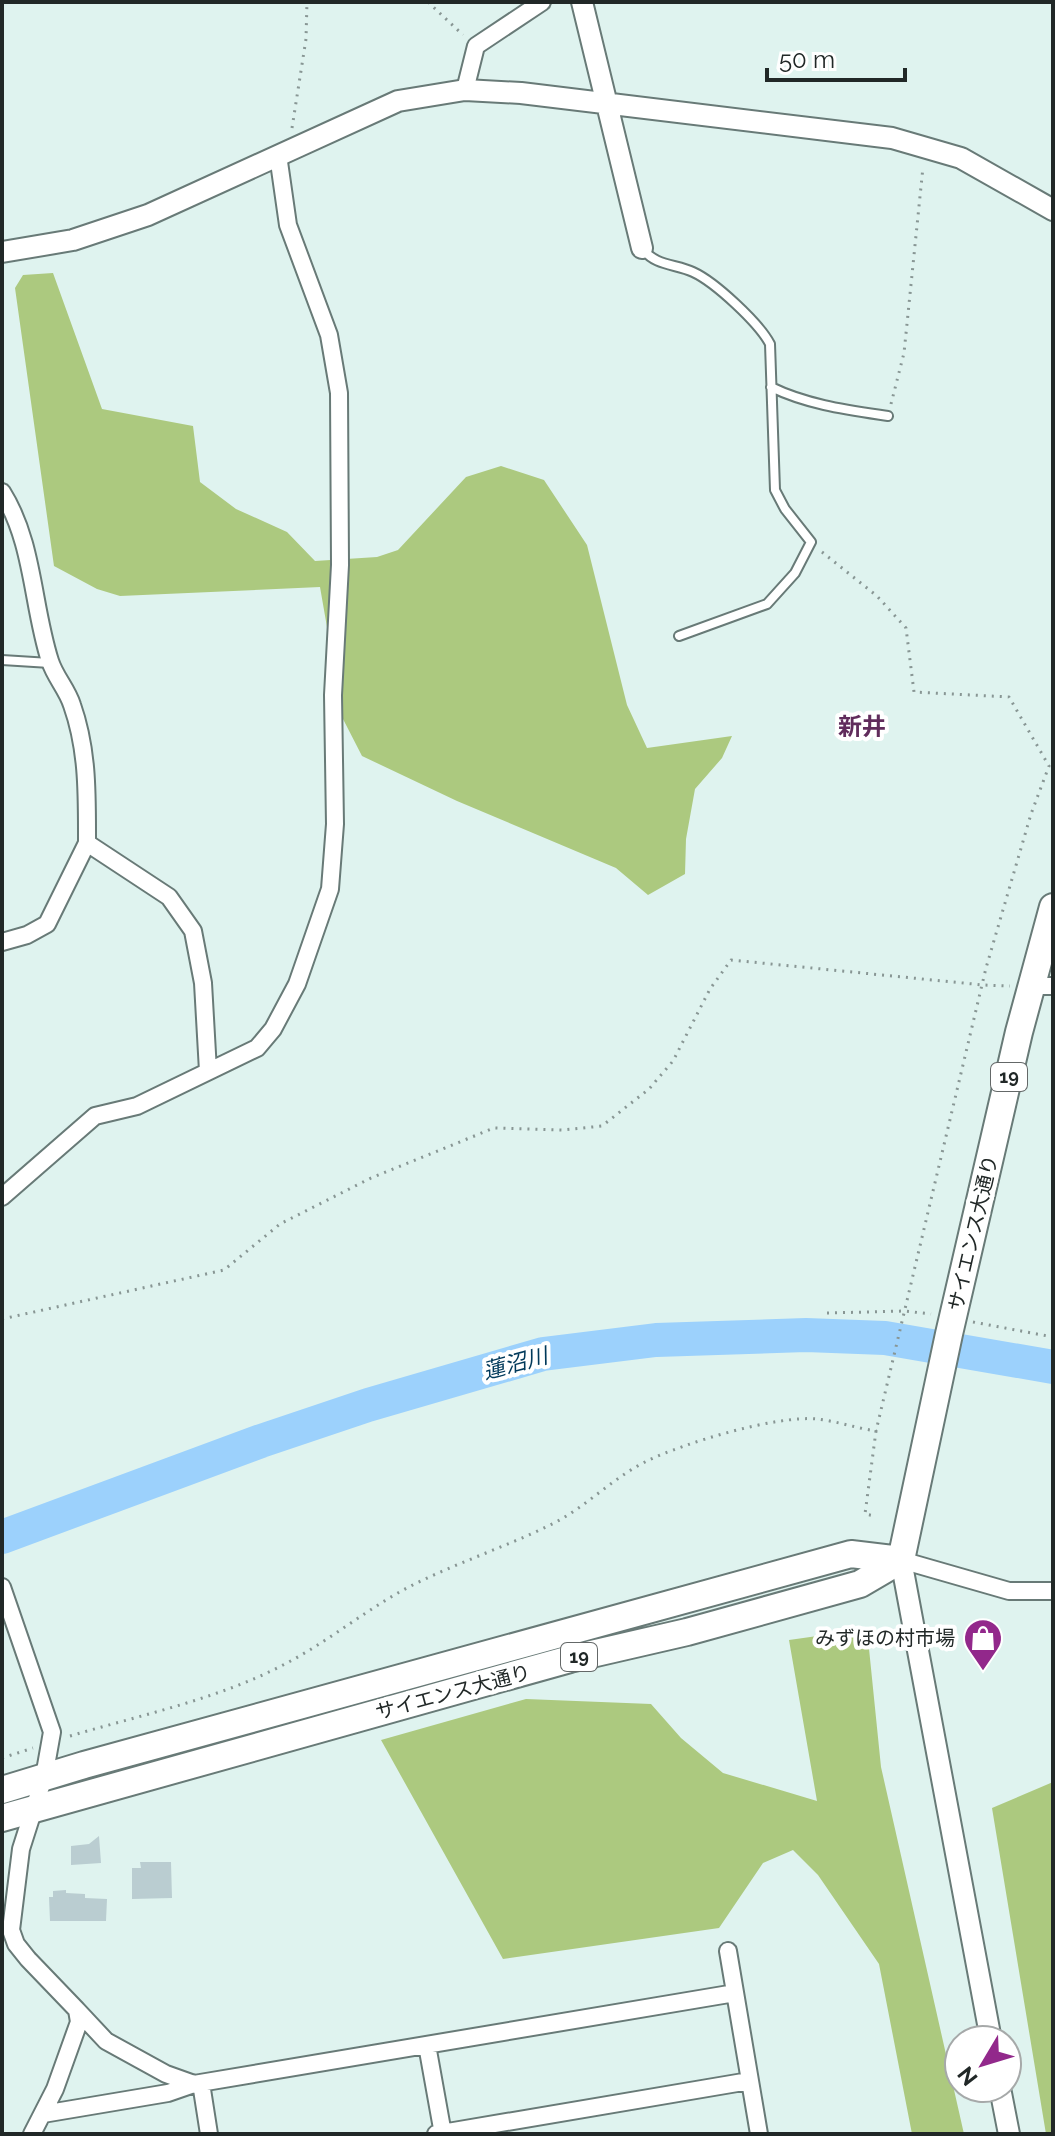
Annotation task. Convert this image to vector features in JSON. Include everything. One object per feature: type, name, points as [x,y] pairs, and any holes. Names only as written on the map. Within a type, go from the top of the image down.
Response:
[{"type":"main road","name":"サイエンス大通り","points":[[2,1818],[570,1659],[687,1632],[860,1584],[901,1560],[951,1326],[1041,986],[1053,907]]},
{"type":"main road","name":"サイエンス大通り","points":[[2,1790],[851,1554],[901,1560]]},
{"type":"street","points":[[465,90],[476,46],[542,2]]},
{"type":"street","points":[[582,2],[642,248]]},
{"type":"street","points":[[2,252],[73,240],[148,215],[398,101],[465,90],[521,93],[892,138],[961,158],[1053,210]]},
{"type":"street","points":[[4,1190],[95,1116],[137,1106],[257,1048],[273,1029],[297,984],[330,889],[335,824],[333,695],[340,565],[339,393],[329,335],[288,225],[283,153]]},
{"type":"street","points":[[2,492],[10,504],[31,568],[50,663],[70,699],[80,730],[87,771],[87,843],[47,924],[27,935],[2,942]]},
{"type":"street","points":[[87,843],[169,897],[193,931],[203,983],[208,1071]]},
{"type":"street","points":[[988,2024],[901,1560],[1009,1591],[1053,1591]]},
{"type":"street","points":[[2,1587],[52,1732],[44,1777],[21,1849],[11,1930],[16,1944],[106,2041],[166,2074],[197,2084]]},
{"type":"street","points":[[728,1951],[759,2134]]},
{"type":"street","points":[[43,2114],[168,2093],[197,2084],[735,1993]]},
{"type":"street","points":[[32,2134],[55,2089],[79,2022],[77,2010]]},
{"type":"street","points":[[427,2045],[442,2134]]},
{"type":"street","points":[[436,2134],[749,2081]]},
{"type":"street","points":[[197,2084],[209,2134]]},
{"type":"street","points":[[1003,2104],[1009,2134]]},
{"type":"lane","points":[[642,248],[649,257],[694,272],[763,330],[770,344],[775,490],[785,509],[811,542],[795,573],[767,604],[679,636]]},
{"type":"lane","points":[[771,387],[791,397],[827,407],[888,416]]},
{"type":"lane","points":[[2,660],[50,663]]},
{"type":"path","points":[[283,153],[302,77],[307,2]]},
{"type":"path","points":[[428,2],[476,46]]},
{"type":"path","points":[[888,416],[904,353],[926,146]]},
{"type":"path","points":[[811,542],[877,596],[906,628],[914,692],[1009,697],[1049,766],[1031,814],[983,985],[876,1431],[865,1514],[875,1516]]},
{"type":"path","points":[[2,1319],[224,1270],[280,1224],[371,1178],[494,1128],[563,1130],[602,1126],[649,1089],[673,1061],[710,989],[731,960],[983,985],[1041,986]]},
{"type":"path","points":[[827,1313],[905,1311]]},
{"type":"path","points":[[951,1326],[1053,1337]]},
{"type":"path","points":[[2,1758],[236,1686],[283,1665],[423,1580],[534,1534],[565,1517],[608,1484],[647,1460],[763,1423],[815,1418],[876,1431]]},
{"type":"green space","points":[[53,273],[102,409],[193,426],[200,482],[236,509],[287,532],[315,561],[377,557],[398,550],[466,477],[501,466],[544,480],[587,545],[627,705],[647,748],[732,736],[722,758],[695,789],[686,839],[685,874],[648,895],[616,868],[457,801],[362,756],[343,719],[320,587],[120,596],[97,589],[54,566],[15,288],[23,275]]},
{"type":"green space","points":[[867,1629],[881,1767],[943,2041],[943,2104],[957,2104],[964,2134],[912,2134],[879,1964],[818,1875],[793,1850],[763,1863],[719,1928],[503,1959],[381,1740],[526,1699],[651,1704],[681,1738],[723,1773],[817,1801],[789,1640]]},
{"type":"green space","points":[[1053,1782],[1053,2134],[1046,2134],[992,1808]]},
{"type":"building","points":[[99,1836],[101,1863],[71,1865],[71,1846],[89,1844]]},
{"type":"building","points":[[140,1862],[171,1862],[172,1898],[132,1899],[132,1868],[141,1868]]},
{"type":"building","points":[[66,1890],[66,1893],[85,1894],[85,1898],[107,1899],[106,1921],[50,1921],[49,1897],[53,1897],[53,1891]]},
{"type":"waterway","name":"蓮沼川","points":[[2,1537],[261,1441],[368,1405],[543,1354],[656,1340],[806,1335],[885,1338],[1053,1367]]},
{"type":"place","name":"みずほの村市場","points":[[983,1672]]},
{"type":"district","name":"新井","points":[[862,727]]}]
